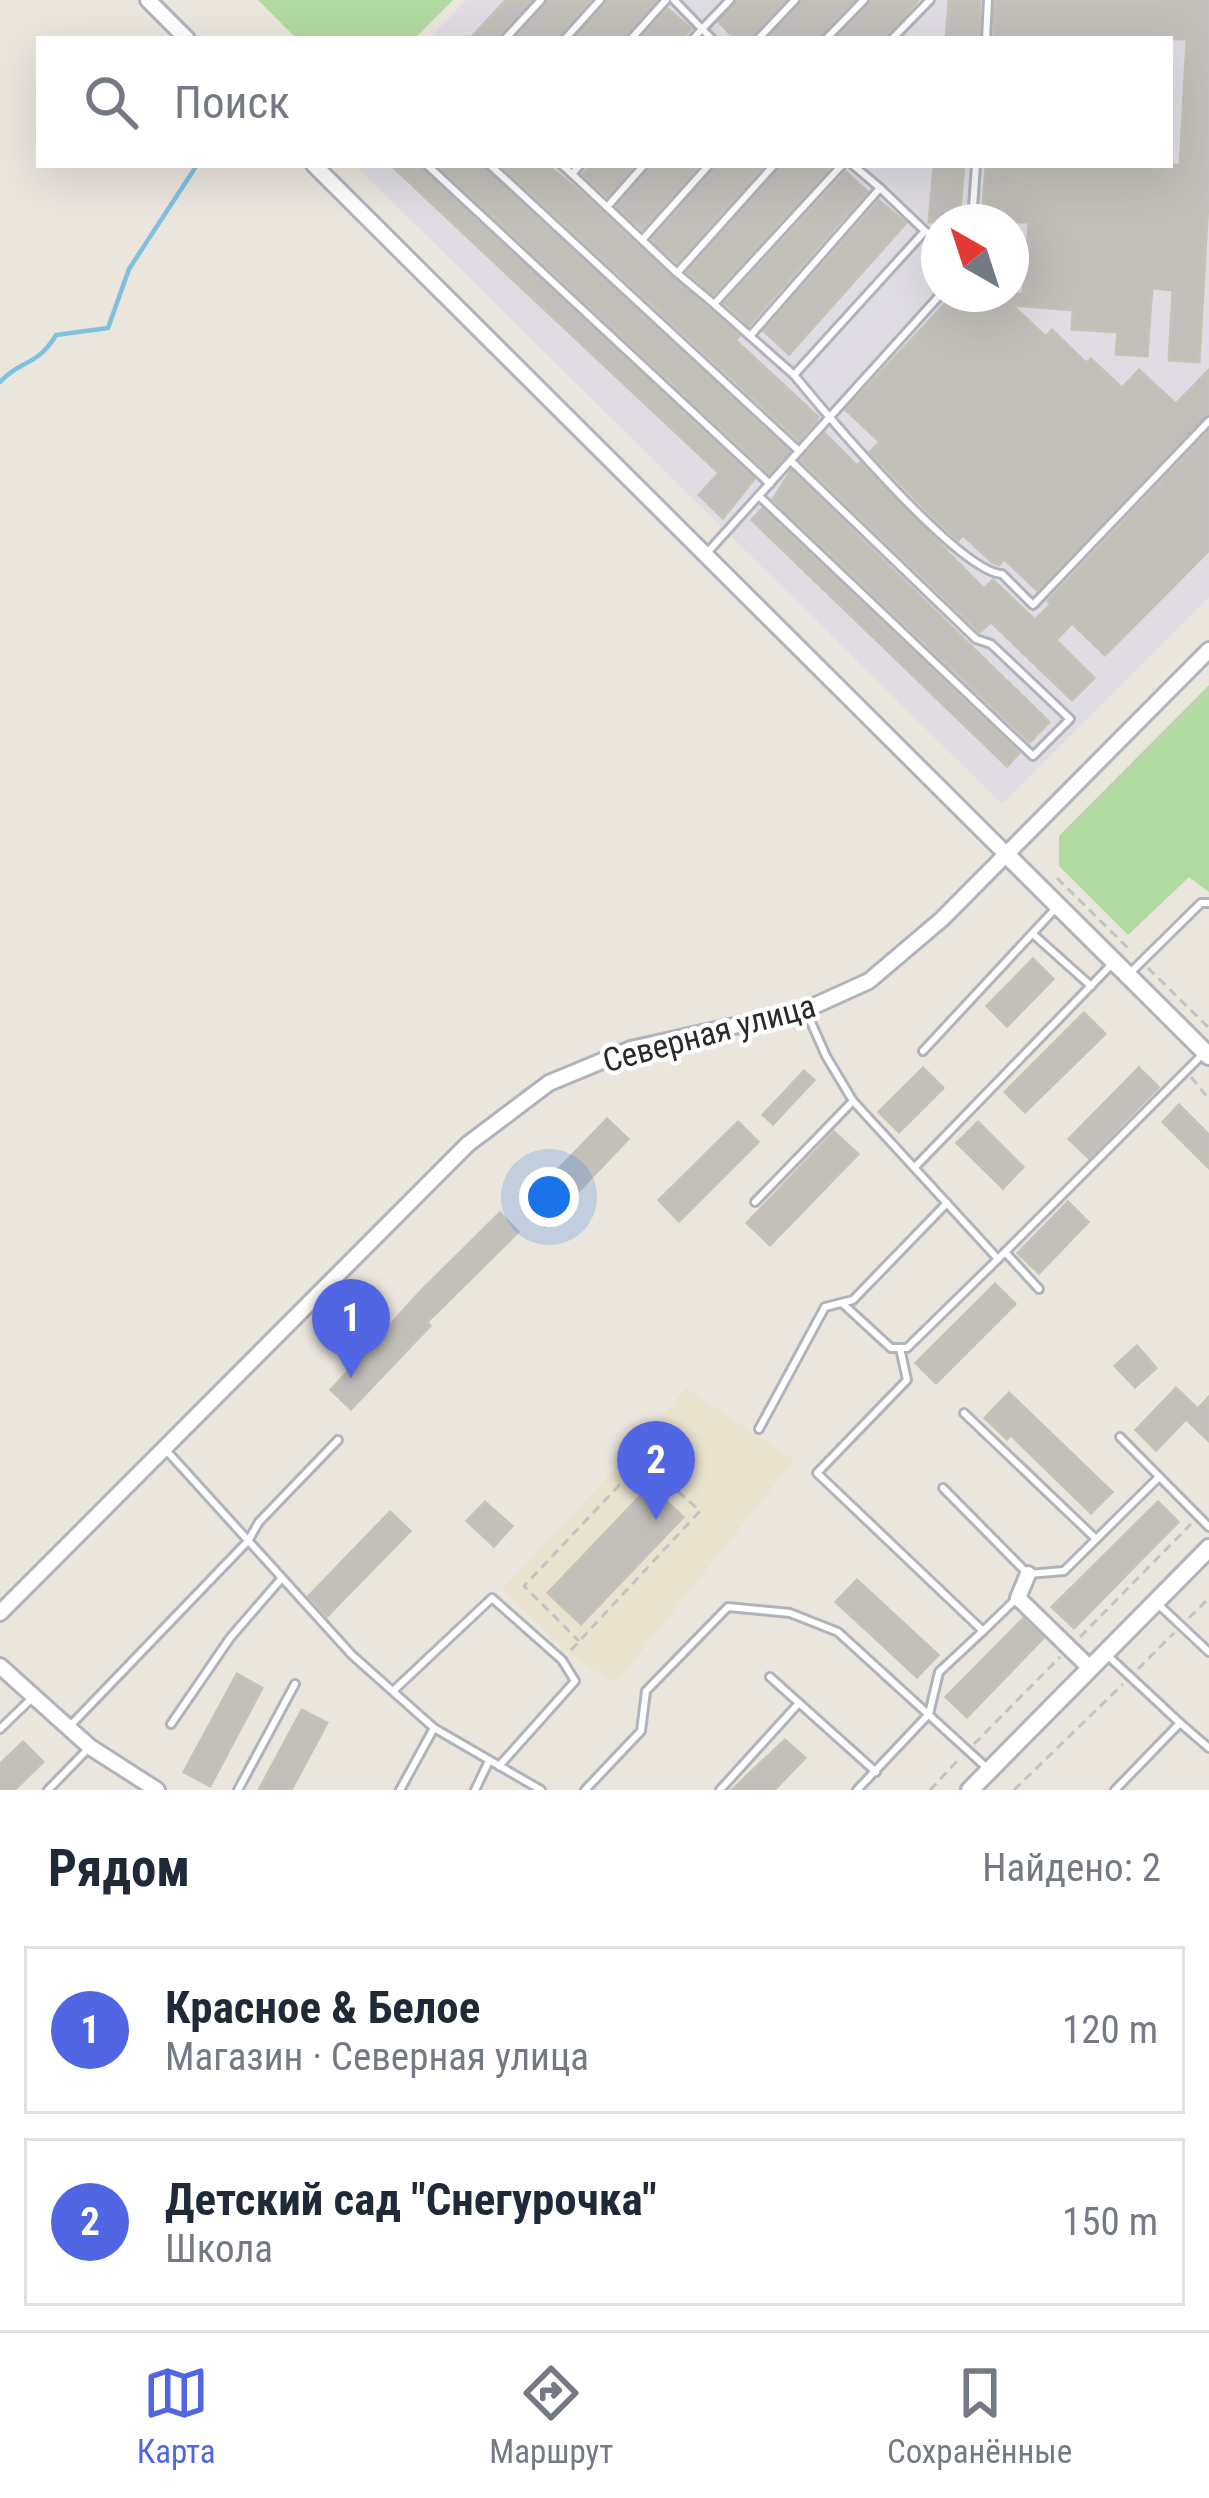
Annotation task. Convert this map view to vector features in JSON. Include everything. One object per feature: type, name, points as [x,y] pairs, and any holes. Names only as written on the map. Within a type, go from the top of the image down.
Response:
[{"type":"street","points":[[148,0],[184,36]]},
{"type":"street","points":[[317,168],[1007,855],[1128,966],[1207,1054]]},
{"type":"street","name":"Северная улица","points":[[0,1613],[468,1144],[549,1083],[631,1049],[806,1010],[846,994],[881,972],[1007,855],[1209,650]]},
{"type":"street","points":[[983,1782],[1209,1548]]},
{"type":"street","points":[[1028,1574],[1018,1598],[1090,1667]]},
{"type":"street","points":[[0,1666],[90,1747],[157,1790]]},
{"type":"lane","points":[[509,36],[541,0]]},
{"type":"lane","points":[[569,36],[600,0]]},
{"type":"lane","points":[[634,36],[670,0],[709,36]]},
{"type":"lane","points":[[696,36],[730,0]]},
{"type":"lane","points":[[761,36],[795,0]]},
{"type":"lane","points":[[829,36],[864,0]]},
{"type":"lane","points":[[895,36],[929,0]]},
{"type":"lane","points":[[986,36],[988,0]]},
{"type":"lane","points":[[430,168],[770,484]]},
{"type":"lane","points":[[493,168],[799,451]]},
{"type":"lane","points":[[565,168],[794,375],[950,544],[988,574],[1002,574],[1033,605],[1209,421]]},
{"type":"lane","points":[[572,174],[577,168]]},
{"type":"lane","points":[[607,207],[641,168]]},
{"type":"lane","points":[[642,240],[706,168]]},
{"type":"lane","points":[[677,273],[771,168]]},
{"type":"lane","points":[[714,304],[839,168]]},
{"type":"lane","points":[[857,168],[921,227]]},
{"type":"lane","points":[[973,204],[976,168]]},
{"type":"lane","points":[[750,336],[880,188]]},
{"type":"lane","points":[[794,375],[921,235]]},
{"type":"lane","points":[[706,554],[925,312]]},
{"type":"lane","points":[[760,496],[1033,756],[1070,719],[991,644],[976,639],[791,460]]},
{"type":"lane","points":[[915,1167],[1091,986],[1128,966],[1202,903],[1209,903]]},
{"type":"lane","points":[[923,1051],[1058,905]]},
{"type":"lane","points":[[1034,935],[1091,986]]},
{"type":"lane","points":[[806,1010],[826,1056],[854,1101],[946,1203],[1039,1289]]},
{"type":"lane","points":[[842,1303],[891,1348],[907,1348],[1207,1054]]},
{"type":"lane","points":[[755,1202],[854,1101]]},
{"type":"lane","points":[[759,1430],[826,1307],[853,1300],[946,1203]]},
{"type":"lane","points":[[900,1348],[908,1380],[817,1473],[983,1631]]},
{"type":"lane","points":[[964,1413],[1096,1539]]},
{"type":"lane","points":[[1120,1437],[1209,1527]]},
{"type":"lane","points":[[68,1729],[338,1440]]},
{"type":"lane","points":[[164,1448],[352,1655],[434,1728],[541,1790]]},
{"type":"lane","points":[[943,1488],[1028,1574],[1064,1571],[1159,1477]]},
{"type":"lane","points":[[171,1724],[230,1638],[282,1578]]},
{"type":"lane","points":[[393,1692],[492,1598],[562,1660],[575,1682],[499,1766]]},
{"type":"lane","points":[[857,1790],[929,1714],[939,1672],[1018,1598]]},
{"type":"lane","points":[[1155,1602],[1209,1652]]},
{"type":"lane","points":[[585,1790],[640,1731],[646,1691],[728,1607],[790,1613],[838,1632],[929,1714],[983,1782]]},
{"type":"lane","points":[[1105,1653],[1209,1748]]},
{"type":"lane","points":[[770,1677],[876,1772]]},
{"type":"lane","points":[[238,1790],[295,1684]]},
{"type":"lane","points":[[0,1729],[32,1698]]},
{"type":"lane","points":[[720,1790],[799,1703]]},
{"type":"lane","points":[[1115,1790],[1180,1723]]},
{"type":"lane","points":[[400,1790],[434,1728]]},
{"type":"lane","points":[[48,1790],[90,1747]]},
{"type":"lane","points":[[475,1790],[489,1760]]},
{"type":"path","points":[[1057,878],[1128,966],[1209,1028]]},
{"type":"path","points":[[1186,1071],[1209,1099]]},
{"type":"path","points":[[562,1660],[700,1511],[644,1460],[524,1586],[579,1641]]},
{"type":"path","points":[[1014,1790],[1209,1598]]},
{"type":"shaded area","points":[[466,0],[1209,0],[1209,597],[1002,804],[358,168],[1173,168],[1173,36],[432,36]]},
{"type":"shaded area","points":[[686,1388],[794,1460],[616,1683],[577,1660],[502,1589]]},
{"type":"green space","points":[[258,0],[453,0],[417,36],[294,36]]},
{"type":"green space","points":[[1209,685],[1209,892],[1189,877],[1128,935],[1059,866],[1059,836]]},
{"type":"building","points":[[506,0],[531,0],[501,36],[473,36]]},
{"type":"building","points":[[548,0],[590,0],[560,36],[518,36]]},
{"type":"building","points":[[607,0],[656,0],[626,36],[577,36]]},
{"type":"building","points":[[737,0],[785,0],[754,36],[732,36],[719,22]]},
{"type":"building","points":[[802,0],[854,0],[822,36],[771,36]]},
{"type":"building","points":[[871,0],[918,0],[888,36],[839,36]]},
{"type":"building","points":[[949,0],[980,0],[979,36],[946,36]]},
{"type":"building","points":[[995,0],[1209,0],[1209,186],[1199,362],[1169,360],[1173,290],[1152,288],[1147,356],[1116,354],[1118,332],[1072,329],[1073,310],[1029,306],[1029,204],[983,204],[986,168],[1180,165],[1187,39],[994,36]]},
{"type":"building","points":[[668,9],[691,29],[685,36],[644,36]]},
{"type":"building","points":[[394,168],[423,168],[754,479],[723,518],[699,495],[719,473]]},
{"type":"building","points":[[441,168],[486,168],[789,452],[769,473]]},
{"type":"building","points":[[504,168],[551,168],[739,336],[735,340],[818,417],[799,440]]},
{"type":"building","points":[[589,168],[631,168],[607,196],[583,174]]},
{"type":"building","points":[[649,168],[696,168],[642,229],[617,207]]},
{"type":"building","points":[[713,168],[761,168],[677,262],[652,240]]},
{"type":"building","points":[[778,168],[829,168],[713,294],[688,272]]},
{"type":"building","points":[[934,168],[964,168],[961,204],[931,204]]},
{"type":"building","points":[[846,172],[867,191],[749,325],[725,303]]},
{"type":"building","points":[[879,201],[906,223],[789,354],[764,331]]},
{"type":"building","points":[[937,312],[1019,312],[1046,337],[1052,330],[1086,363],[1091,359],[1122,388],[1139,370],[1176,404],[1209,370],[1209,414],[1037,590],[1004,559],[999,565],[992,562],[963,535],[958,540],[931,515],[870,452],[880,442],[846,410]]},
{"type":"building","points":[[1209,432],[1209,550],[1105,655],[1072,623],[1056,640],[1094,678],[1072,700],[991,622],[980,632],[801,460],[825,434],[857,466],[860,463],[984,589],[993,580],[1035,620]]},
{"type":"building","points":[[791,471],[1049,722],[1030,742],[773,499]]},
{"type":"building","points":[[762,509],[1019,753],[1007,766],[752,520]]},
{"type":"building","points":[[1033,959],[1053,979],[1007,1026],[987,1006]]},
{"type":"building","points":[[1084,1013],[1105,1034],[1025,1112],[1005,1092]]},
{"type":"building","points":[[923,1068],[943,1088],[899,1132],[879,1112]]},
{"type":"building","points":[[1139,1068],[1158,1087],[1089,1158],[1069,1139]]},
{"type":"building","points":[[804,1071],[814,1080],[773,1124],[763,1115]]},
{"type":"building","points":[[1179,1105],[1209,1135],[1209,1168],[1163,1122]]},
{"type":"building","points":[[607,1119],[628,1139],[545,1226],[524,1205]]},
{"type":"building","points":[[738,1122],[758,1142],[679,1221],[659,1200]]},
{"type":"building","points":[[978,1122],[1023,1167],[1003,1188],[957,1143]]},
{"type":"building","points":[[834,1132],[858,1154],[770,1245],[747,1223]]},
{"type":"building","points":[[1068,1202],[1088,1222],[1039,1273],[1018,1253]]},
{"type":"building","points":[[500,1213],[518,1232],[427,1322],[430,1326],[351,1409],[331,1390]]},
{"type":"building","points":[[995,1284],[1015,1304],[936,1383],[916,1363]]},
{"type":"building","points":[[1137,1346],[1156,1368],[1135,1387],[1115,1366]]},
{"type":"building","points":[[1176,1388],[1198,1409],[1209,1397],[1209,1441],[1186,1419],[1156,1450],[1136,1430]]},
{"type":"building","points":[[1009,1393],[1112,1492],[1091,1513],[1011,1435],[1007,1439],[985,1418]]},
{"type":"building","points":[[650,1486],[683,1517],[581,1624],[548,1593]]},
{"type":"building","points":[[485,1502],[512,1526],[494,1546],[467,1521]]},
{"type":"building","points":[[1158,1502],[1178,1522],[1074,1628],[1052,1607]]},
{"type":"building","points":[[390,1512],[410,1531],[327,1616],[309,1596]]},
{"type":"building","points":[[857,1580],[938,1655],[917,1677],[836,1602]]},
{"type":"building","points":[[1023,1619],[1043,1638],[967,1717],[946,1697]]},
{"type":"building","points":[[237,1674],[262,1688],[210,1786],[184,1772]]},
{"type":"building","points":[[302,1710],[327,1723],[291,1790],[259,1790]]},
{"type":"building","points":[[785,1740],[805,1758],[774,1790],[732,1790]]},
{"type":"building","points":[[23,1742],[43,1762],[14,1790],[0,1790],[0,1764]]},
{"type":"waterway","points":[[0,382],[42,353],[56,335],[108,328],[129,269],[195,168]]},
{"type":"place","name":"Красное & Белое","points":[[351,1378]]},
{"type":"place","name":"Детский сад \"Снегурочка\"","points":[[656,1520]]}]
